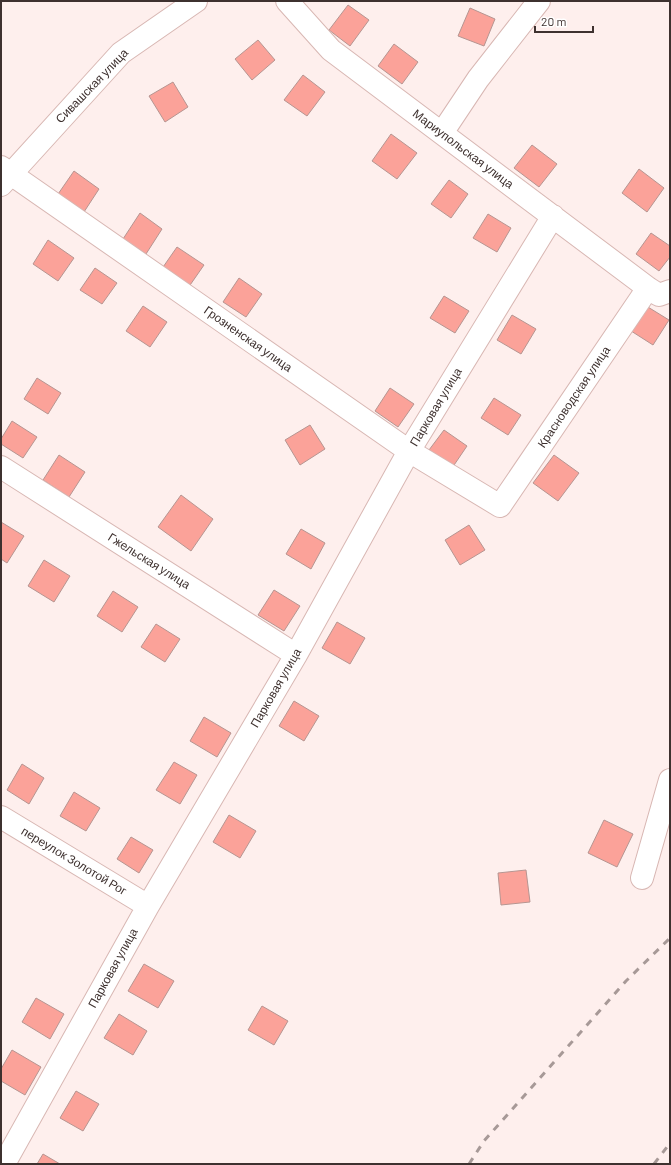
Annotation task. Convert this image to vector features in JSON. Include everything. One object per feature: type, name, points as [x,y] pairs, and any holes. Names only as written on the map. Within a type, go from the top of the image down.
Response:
[{"type":"street","name":"Мариупольская улица","points":[[287,1],[331,50],[648,288]]},
{"type":"street","points":[[442,133],[478,79],[539,1]]},
{"type":"street","name":"Сивашская улица","points":[[4,175],[121,53],[193,2]]},
{"type":"street","name":"Грозненская улица","points":[[4,175],[409,451],[500,506]]},
{"type":"street","name":"Парковая улица","points":[[4,1164],[148,906],[296,655],[409,451],[553,216]]},
{"type":"street","points":[[648,288],[659,295],[670,291]]},
{"type":"street","name":"Красноводская улица","points":[[500,506],[648,288]]},
{"type":"street","name":"Гжельская улица","points":[[1,467],[296,655]]},
{"type":"street","points":[[642,878],[670,780]]},
{"type":"street","name":"переулок Золотой Рог","points":[[1,817],[148,906]]},
{"type":"building","points":[[348,5],[369,20],[350,46],[329,30]]},
{"type":"building","points":[[470,8],[495,19],[484,46],[458,36]]},
{"type":"building","points":[[258,40],[275,60],[252,80],[235,59]]},
{"type":"building","points":[[394,44],[418,62],[402,84],[378,66]]},
{"type":"building","points":[[303,75],[325,92],[307,116],[284,100]]},
{"type":"building","points":[[173,82],[188,107],[165,122],[149,96]]},
{"type":"building","points":[[391,134],[417,153],[397,179],[372,161]]},
{"type":"building","points":[[532,145],[557,164],[539,187],[514,168]]},
{"type":"building","points":[[639,169],[664,188],[647,212],[622,193]]},
{"type":"building","points":[[74,171],[99,189],[82,215],[56,197]]},
{"type":"building","points":[[449,180],[468,194],[451,218],[431,204]]},
{"type":"building","points":[[140,213],[162,229],[146,254],[123,239]]},
{"type":"building","points":[[488,214],[511,228],[497,252],[473,238]]},
{"type":"building","points":[[651,233],[670,246],[670,257],[659,271],[636,254]]},
{"type":"building","points":[[48,240],[74,258],[58,281],[33,264]]},
{"type":"building","points":[[177,247],[204,265],[188,288],[161,270]]},
{"type":"building","points":[[95,268],[117,283],[102,304],[80,290]]},
{"type":"building","points":[[239,278],[262,294],[246,317],[223,302]]},
{"type":"building","points":[[444,296],[469,311],[455,333],[430,318]]},
{"type":"building","points":[[643,304],[669,320],[653,345],[628,329]]},
{"type":"building","points":[[143,306],[167,322],[150,347],[126,331]]},
{"type":"building","points":[[512,315],[536,329],[521,354],[497,340]]},
{"type":"building","points":[[37,378],[61,393],[48,414],[24,399]]},
{"type":"building","points":[[390,388],[414,404],[398,427],[375,411]]},
{"type":"building","points":[[494,398],[521,415],[508,435],[481,418]]},
{"type":"building","points":[[12,421],[37,437],[23,458],[1,444],[1,439]]},
{"type":"building","points":[[310,425],[325,449],[300,465],[285,440]]},
{"type":"building","points":[[444,430],[467,446],[450,471],[426,454]]},
{"type":"building","points":[[59,455],[85,472],[69,497],[43,480]]},
{"type":"building","points":[[554,455],[579,473],[558,501],[533,483]]},
{"type":"building","points":[[181,495],[213,519],[191,551],[158,527]]},
{"type":"building","points":[[1,522],[24,536],[7,563],[1,559]]},
{"type":"building","points":[[469,525],[485,550],[460,565],[445,540]]},
{"type":"building","points":[[301,529],[325,543],[311,569],[286,554]]},
{"type":"building","points":[[44,560],[70,576],[54,602],[28,586]]},
{"type":"building","points":[[274,590],[300,606],[284,631],[258,615]]},
{"type":"building","points":[[113,591],[138,607],[122,632],[97,616]]},
{"type":"building","points":[[337,622],[365,638],[350,664],[322,648]]},
{"type":"building","points":[[156,624],[180,639],[165,662],[141,647]]},
{"type":"building","points":[[294,701],[319,716],[304,741],[279,726]]},
{"type":"building","points":[[204,717],[231,733],[217,757],[190,741]]},
{"type":"building","points":[[174,762],[197,775],[180,804],[156,790]]},
{"type":"building","points":[[22,764],[44,778],[29,804],[7,790]]},
{"type":"building","points":[[74,792],[100,808],[86,831],[60,816]]},
{"type":"building","points":[[229,815],[256,831],[240,858],[213,842]]},
{"type":"building","points":[[604,820],[633,834],[617,867],[588,853]]},
{"type":"building","points":[[131,837],[153,850],[139,873],[117,859]]},
{"type":"building","points":[[526,870],[530,902],[501,905],[498,873]]},
{"type":"building","points":[[144,964],[174,981],[158,1008],[128,991]]},
{"type":"building","points":[[36,998],[64,1014],[50,1039],[22,1022]]},
{"type":"building","points":[[262,1006],[288,1021],[274,1045],[248,1030]]},
{"type":"building","points":[[119,1014],[147,1031],[133,1055],[104,1038]]},
{"type":"building","points":[[12,1050],[41,1067],[25,1095],[1,1081],[1,1069]]},
{"type":"building","points":[[76,1091],[99,1104],[83,1131],[60,1118]]},
{"type":"building","points":[[43,1154],[60,1164],[37,1164]]},
{"type":"railway","points":[[469,1164],[484,1141],[626,981],[670,938]]},
{"type":"railway","points":[[654,1164],[670,1143]]}]
